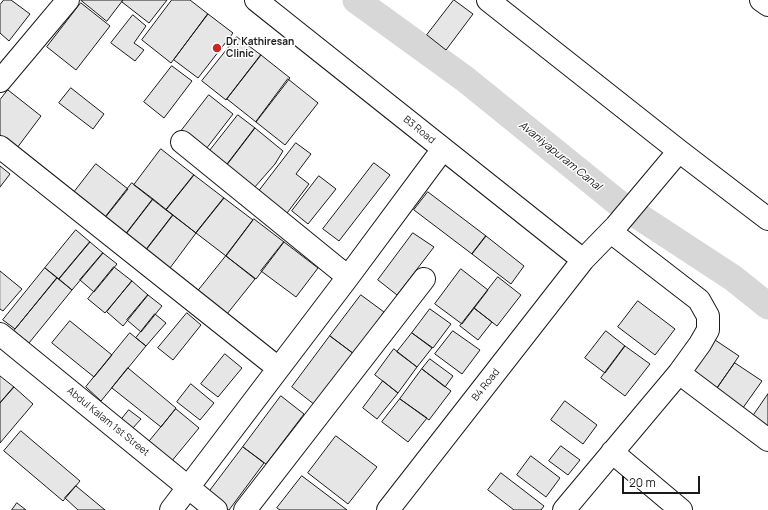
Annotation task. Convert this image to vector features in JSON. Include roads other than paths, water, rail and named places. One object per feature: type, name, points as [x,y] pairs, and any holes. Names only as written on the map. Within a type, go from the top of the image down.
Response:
[{"type":"street","points":[[0,81],[68,0]]},
{"type":"street","name":"B3 Road","points":[[256,0],[583,260]]},
{"type":"street","points":[[488,0],[679,151],[768,219]]},
{"type":"street","points":[[762,0],[768,5]]},
{"type":"street","points":[[182,142],[348,277]]},
{"type":"street","points":[[0,146],[278,368]]},
{"type":"street","points":[[171,510],[443,149]]},
{"type":"street","name":"B4 Road","points":[[388,510],[583,260],[613,229],[679,151]]},
{"type":"street","points":[[564,510],[679,373],[708,330],[708,316],[699,300],[613,229]]},
{"type":"street","points":[[245,510],[424,279]]},
{"type":"street","name":"Abdul Kalam 1st Street","points":[[0,334],[216,510]]},
{"type":"street","points":[[679,373],[768,440]]},
{"type":"street","points":[[612,452],[681,510]]},
{"type":"waterway","name":"Avaniyapuram Canal","points":[[356,0],[465,79],[617,202],[733,278],[768,306]]},
{"type":"place","name":"Dr. Kathiresan Clinic","points":[[217,48]]}]
